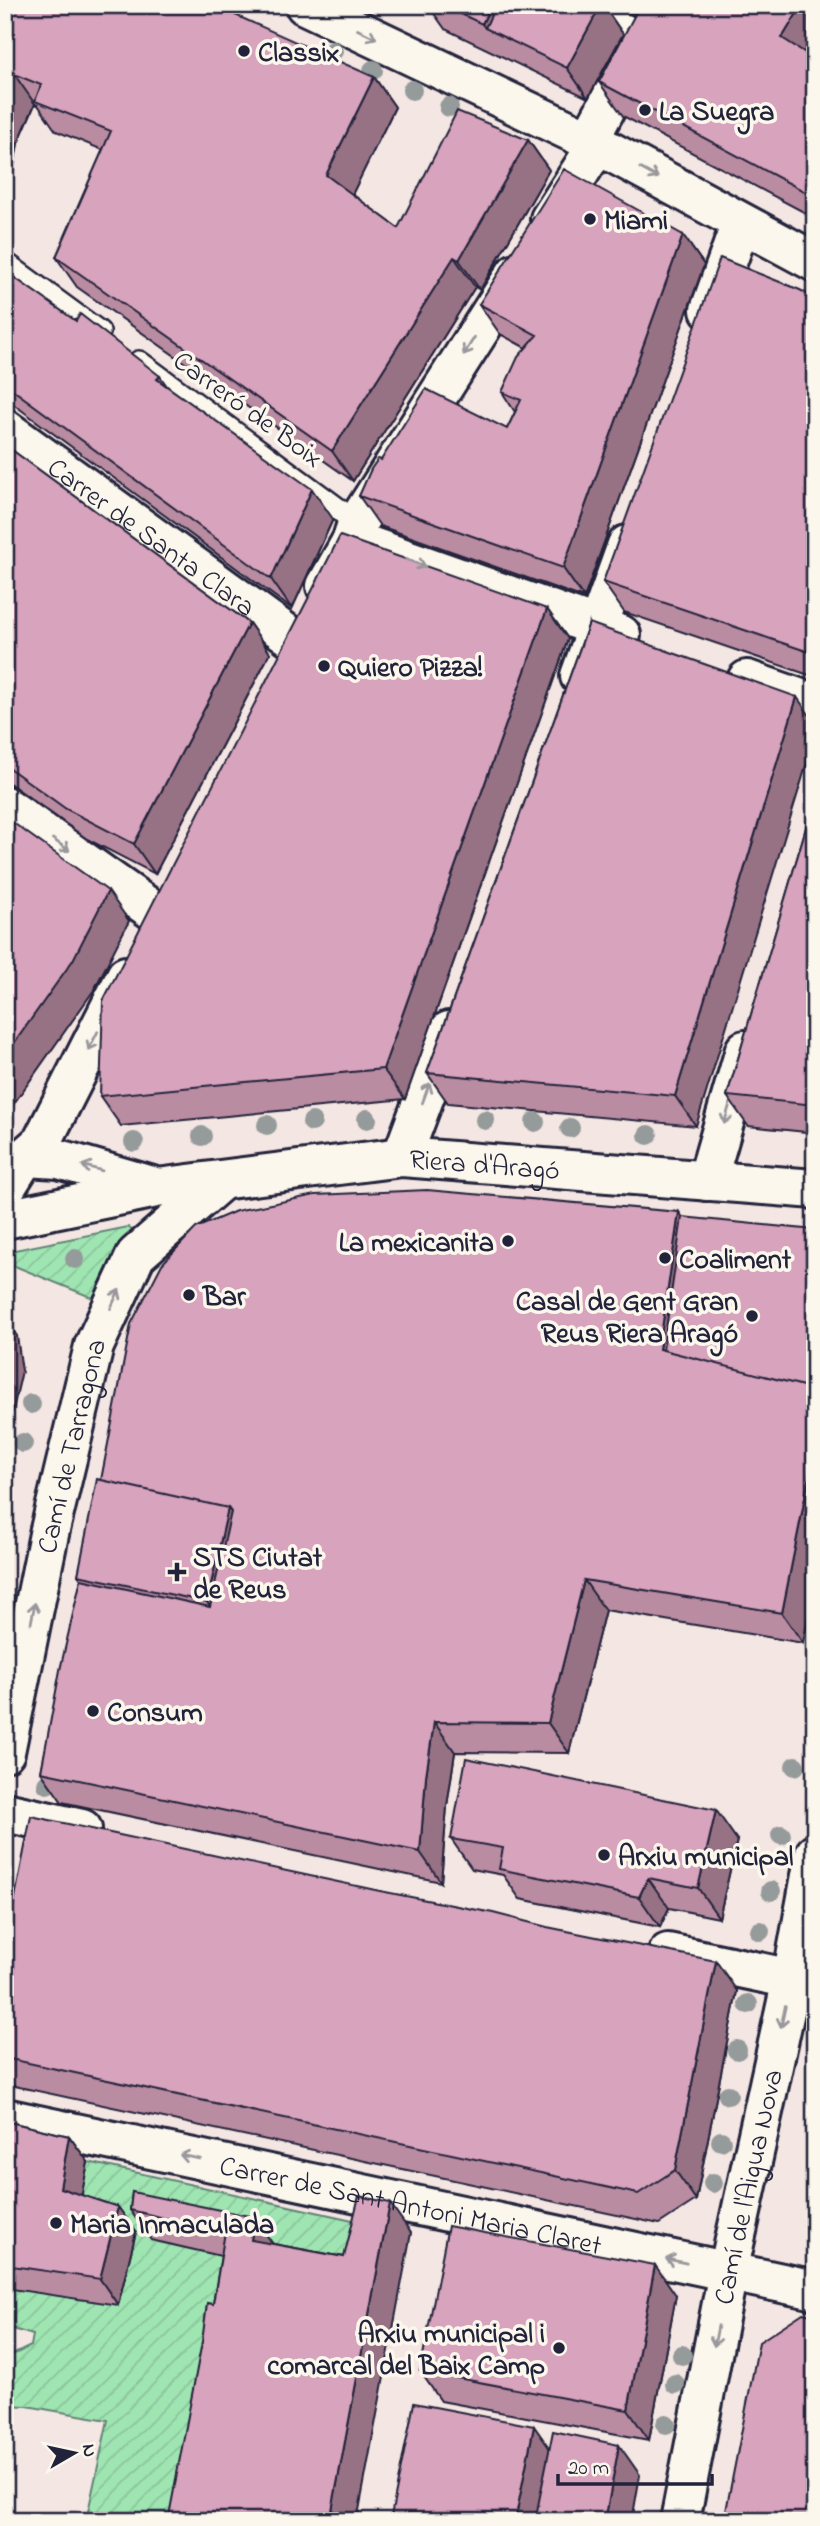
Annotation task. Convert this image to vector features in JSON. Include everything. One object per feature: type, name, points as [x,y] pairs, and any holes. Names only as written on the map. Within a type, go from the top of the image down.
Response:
[{"type":"street","points":[[305,5],[595,143],[815,262]]},
{"type":"street","points":[[593,5],[653,20],[587,161],[355,531],[598,628],[649,645]]},
{"type":"street","points":[[699,340],[741,223]]},
{"type":"street","name":"Carrer de Santa Clara","points":[[5,429],[292,654],[355,531]]},
{"type":"street","points":[[570,705],[640,510]]},
{"type":"street","points":[[713,668],[815,704]]},
{"type":"street","points":[[5,806],[164,902],[42,1142],[15,1150],[5,1188]]},
{"type":"street","points":[[402,1157],[460,1002]]},
{"type":"street","points":[[708,1181],[757,1012]]},
{"type":"street","name":"Riera d'Aragó","points":[[15,1150],[59,1159],[157,1188]]},
{"type":"street","name":"Riera d'Aragó","points":[[5,1219],[157,1188],[402,1157],[815,1189]]},
{"type":"street","name":"Camí de Tarragona","points":[[5,1752],[49,1534],[94,1346],[136,1255],[221,1181]]},
{"type":"street","points":[[5,1812],[114,1835]]},
{"type":"street","name":"Camí de l'Aigua Nova","points":[[680,2521],[728,2272],[792,1979],[815,1854]]},
{"type":"street","points":[[629,1945],[792,1979]]},
{"type":"street","name":"Carrer de Sant Antoni Maria Claret","points":[[5,2118],[815,2290]]},
{"type":"lane","name":"Carreró de Boix","points":[[5,263],[121,348],[355,531]]},
{"type":"green space","points":[[128,1227],[134,1232],[105,1272],[93,1298],[5,1262],[5,1252]]},
{"type":"green space","points":[[88,2162],[380,2226],[365,2287],[246,2262],[194,2521],[86,2521],[108,2420],[27,2406],[5,2405],[5,2366],[8,2357],[31,2346],[33,2335],[6,2327],[13,2288],[78,2214]]},
{"type":"building","points":[[5,5],[213,5],[374,77],[326,175],[398,228],[457,111],[528,140],[459,260],[454,257],[332,451],[56,257],[111,131],[35,101],[41,85],[14,74],[5,94]]},
{"type":"building","points":[[442,5],[491,5],[482,24]]},
{"type":"building","points":[[496,5],[601,5],[567,68],[485,28]]},
{"type":"building","points":[[640,5],[802,5],[782,38],[815,59],[815,197],[599,82]]},
{"type":"building","points":[[564,169],[683,235],[563,568],[359,496],[371,469],[378,459],[381,460],[426,389],[507,429],[521,400],[502,392],[518,357],[537,335],[479,304]]},
{"type":"building","points":[[720,258],[815,298],[815,654],[603,582]]},
{"type":"building","points":[[5,271],[76,321],[80,314],[160,376],[157,379],[312,489],[271,579],[5,384]]},
{"type":"building","points":[[5,445],[249,623],[134,844],[66,809],[5,765]]},
{"type":"building","points":[[340,536],[547,609],[383,1069],[100,1096],[103,1001]]},
{"type":"building","points":[[589,623],[797,697],[675,1096],[427,1073]]},
{"type":"building","points":[[815,797],[815,1105],[727,1096]]},
{"type":"building","points":[[5,817],[108,891],[73,960],[5,1056]]},
{"type":"building","points":[[427,1190],[679,1212],[659,1349],[815,1389],[815,1447],[782,1613],[584,1580],[548,1723],[434,1722],[426,1776],[420,1852],[41,1772],[81,1579],[210,1607],[231,1512],[228,1508],[101,1480],[131,1324],[162,1264],[196,1228],[236,1211],[315,1195]]},
{"type":"building","name":"Casal de Gent Gran Reus Riera Aragó","points":[[682,1217],[815,1230],[815,1389],[663,1350]]},
{"type":"building","points":[[97,1479],[228,1508],[207,1602],[78,1575]]},
{"type":"building","name":"Arxiu municipal","points":[[466,1758],[716,1810],[698,1888],[648,1878],[639,1897],[499,1869],[503,1848],[451,1839]]},
{"type":"building","points":[[31,1816],[716,1961],[675,2170],[638,2194],[5,2058],[5,1948]]},
{"type":"building","name":"Maria Inmaculada","points":[[5,2121],[69,2136],[60,2188],[118,2207],[100,2279],[5,2265]]},
{"type":"building","points":[[132,2192],[254,2217],[251,2240],[344,2257],[359,2196],[390,2203],[330,2521],[168,2521],[207,2303],[213,2304],[225,2232],[130,2210]]},
{"type":"building","name":"Arxiu municipal i comarcal del Baix Camp","points":[[448,2226],[655,2265],[628,2410],[420,2371]]},
{"type":"building","points":[[803,2313],[815,2316],[815,2521],[724,2521],[759,2342]]},
{"type":"building","points":[[414,2403],[534,2426],[515,2521],[390,2521]]},
{"type":"building","points":[[553,2431],[619,2445],[605,2521],[535,2521]]},
{"type":"place","name":"Classix","points":[[244,51]]},
{"type":"place","name":"La Suegra","points":[[645,110]]},
{"type":"place","name":"Miami","points":[[590,219]]},
{"type":"place","name":"Quiero Pizza!","points":[[324,666]]},
{"type":"place","name":"La mexicanita","points":[[508,1241]]},
{"type":"place","name":"Coaliment","points":[[665,1258]]},
{"type":"place","name":"Bar","points":[[189,1295]]},
{"type":"place","name":"Casal de Gent Gran Reus Riera Aragó","points":[[752,1316]]},
{"type":"place","name":"STS Ciutat de Reus","points":[[177,1572]]},
{"type":"place","name":"Consum","points":[[93,1711]]},
{"type":"place","name":"Arxiu municipal","points":[[604,1855]]},
{"type":"place","name":"Maria Inmaculada","points":[[56,2223]]},
{"type":"place","name":"Arxiu municipal i comarcal del Baix Camp","points":[[559,2348]]}]
